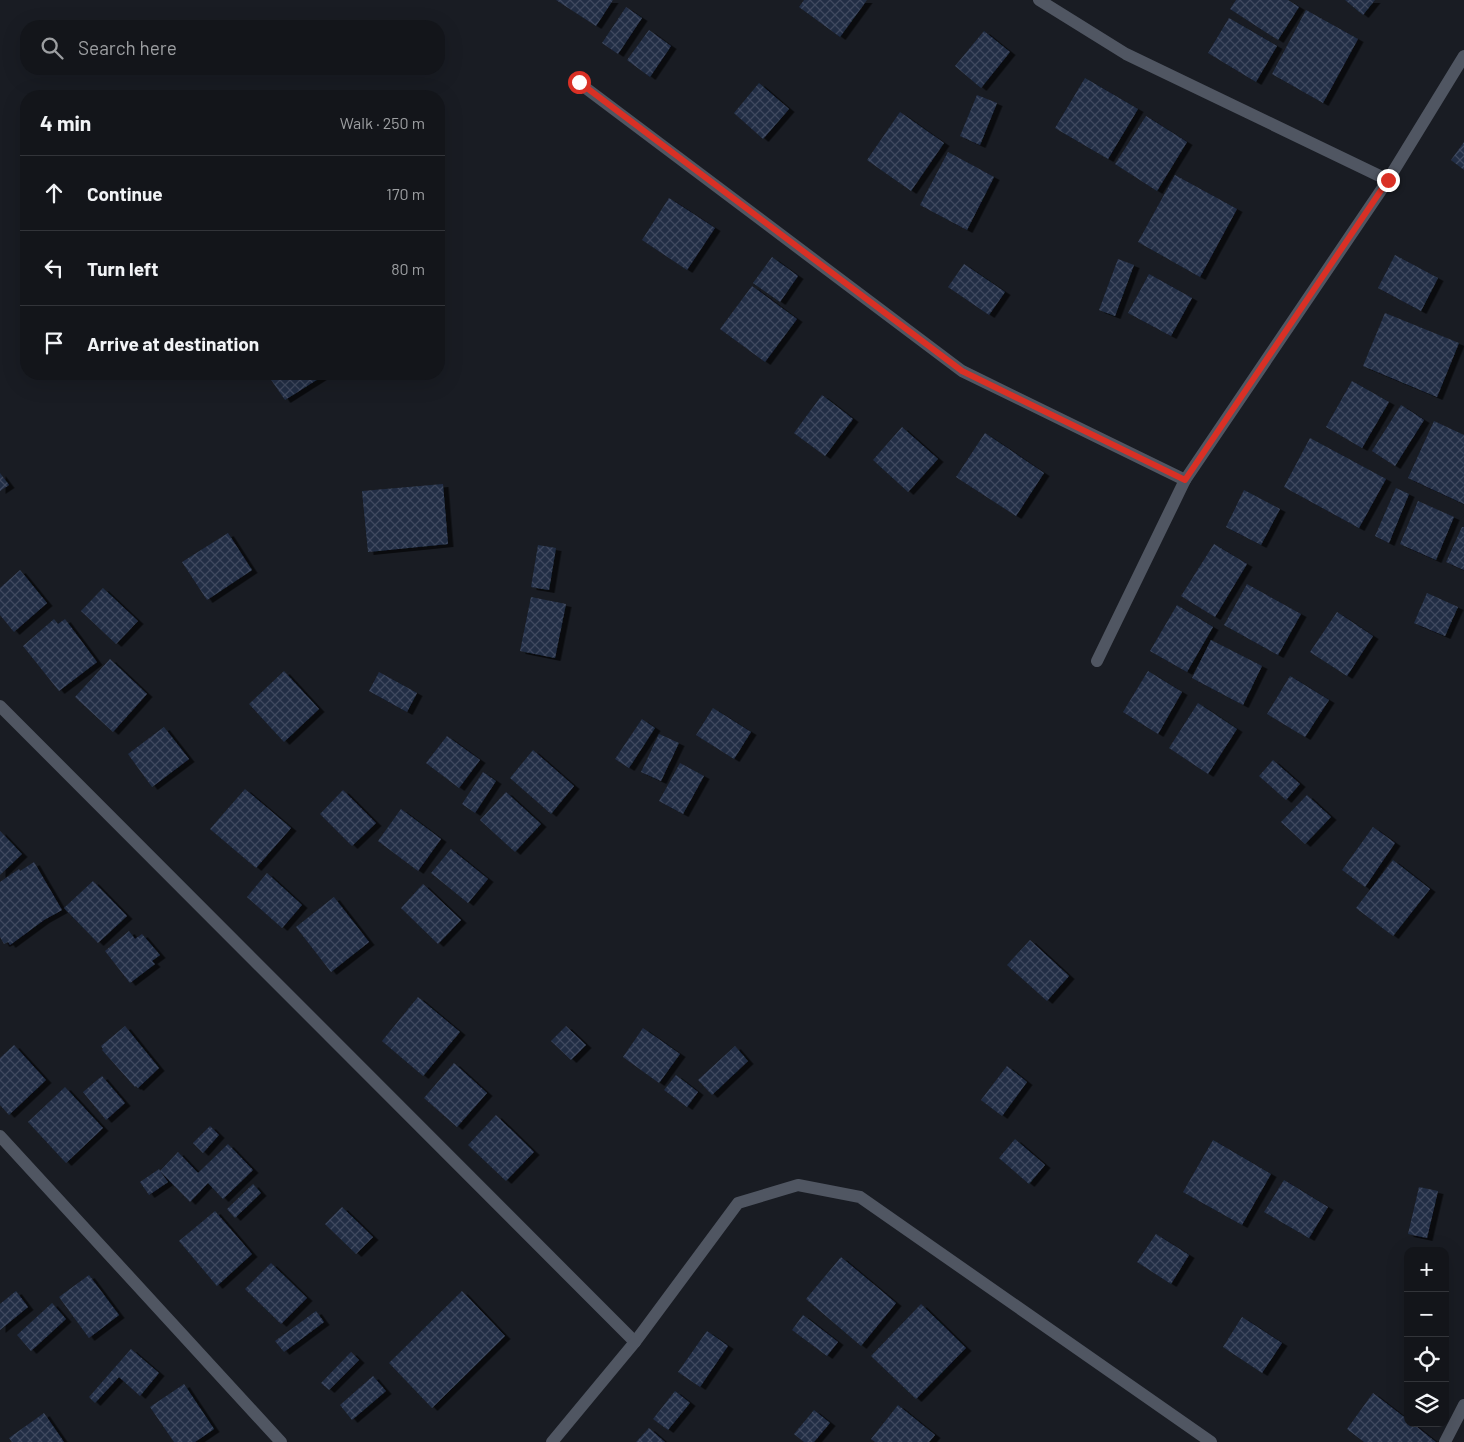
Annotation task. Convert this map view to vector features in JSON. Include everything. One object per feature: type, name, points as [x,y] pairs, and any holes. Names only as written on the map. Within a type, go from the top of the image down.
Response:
[{"type":"street","points":[[1039,0],[1126,54],[1388,180]]},
{"type":"street","points":[[1097,662],[1185,480],[1388,180],[1464,56]]},
{"type":"street","points":[[579,82],[962,371],[1185,480]]},
{"type":"street","points":[[0,706],[635,1342]]},
{"type":"street","points":[[0,1136],[281,1442]]},
{"type":"street","points":[[552,1442],[635,1342],[738,1203],[798,1186],[860,1197],[1211,1442]]},
{"type":"street","points":[[1445,1442],[1464,1406]]},
{"type":"building","points":[[556,0],[613,0],[596,26]]},
{"type":"building","points":[[804,0],[867,0],[840,37],[799,7]]},
{"type":"building","points":[[1236,0],[1288,0],[1299,7],[1278,40],[1230,9]]},
{"type":"building","points":[[1345,0],[1375,0],[1363,15]]},
{"type":"building","points":[[626,7],[642,18],[618,54],[602,43]]},
{"type":"building","points":[[1306,10],[1358,39],[1323,103],[1272,74]]},
{"type":"building","points":[[1229,18],[1277,46],[1256,82],[1208,53]]},
{"type":"building","points":[[649,30],[671,46],[650,77],[627,60]]},
{"type":"building","points":[[984,31],[1010,52],[981,88],[955,66]]},
{"type":"building","points":[[1085,78],[1138,109],[1108,159],[1055,128]]},
{"type":"building","points":[[759,83],[789,109],[763,139],[734,113]]},
{"type":"building","points":[[977,95],[997,103],[980,145],[960,136]]},
{"type":"building","points":[[900,112],[944,143],[911,191],[867,160]]},
{"type":"building","points":[[1146,116],[1187,142],[1157,191],[1115,164]]},
{"type":"building","points":[[1464,142],[1464,170],[1451,160]]},
{"type":"building","points":[[948,152],[994,177],[967,230],[920,205]]},
{"type":"building","points":[[1175,175],[1237,209],[1200,277],[1138,242]]},
{"type":"building","points":[[669,198],[715,228],[687,270],[642,240]]},
{"type":"building","points":[[1395,255],[1438,278],[1421,311],[1378,288]]},
{"type":"building","points":[[772,257],[798,276],[780,302],[753,283]]},
{"type":"building","points":[[1118,259],[1134,265],[1115,316],[1099,310]]},
{"type":"building","points":[[964,264],[1005,292],[989,315],[948,287]]},
{"type":"building","points":[[1149,274],[1192,298],[1171,336],[1128,313]]},
{"type":"building","points":[[752,286],[797,319],[765,362],[720,329]]},
{"type":"building","points":[[1385,313],[1459,343],[1437,397],[1363,366]]},
{"type":"building","points":[[271,380],[317,380],[285,400]]},
{"type":"building","points":[[1352,381],[1389,402],[1362,448],[1326,427]]},
{"type":"building","points":[[822,395],[853,419],[825,456],[794,433]]},
{"type":"building","points":[[1401,405],[1424,420],[1395,466],[1372,451]]},
{"type":"building","points":[[1434,421],[1464,435],[1464,504],[1408,478]]},
{"type":"building","points":[[902,427],[938,459],[908,492],[873,460]]},
{"type":"building","points":[[985,433],[1044,473],[1016,516],[956,477]]},
{"type":"building","points":[[1310,438],[1386,479],[1359,528],[1284,487]]},
{"type":"building","points":[[0,473],[9,485],[0,491]]},
{"type":"building","points":[[443,484],[448,544],[368,552],[362,491]]},
{"type":"building","points":[[1396,488],[1409,494],[1389,543],[1375,536]]},
{"type":"building","points":[[1244,490],[1280,509],[1261,545],[1226,527]]},
{"type":"building","points":[[1418,501],[1454,517],[1436,560],[1400,544]]},
{"type":"building","points":[[1462,527],[1464,527],[1464,570],[1446,562]]},
{"type":"building","points":[[228,533],[252,570],[207,600],[182,562]]},
{"type":"building","points":[[1214,544],[1247,564],[1215,617],[1181,596]]},
{"type":"building","points":[[538,545],[556,548],[549,590],[531,587]]},
{"type":"building","points":[[20,570],[47,603],[14,632],[0,615],[0,588]]},
{"type":"building","points":[[1247,584],[1301,614],[1278,655],[1224,625]]},
{"type":"building","points":[[103,588],[138,621],[116,644],[81,611]]},
{"type":"building","points":[[1427,593],[1458,607],[1445,636],[1414,623]]},
{"type":"building","points":[[531,597],[566,604],[555,658],[520,651]]},
{"type":"building","points":[[1177,605],[1213,627],[1187,672],[1150,651]]},
{"type":"building","points":[[1337,612],[1373,636],[1347,676],[1310,652]]},
{"type":"building","points":[[54,619],[58,624],[65,619],[97,662],[59,691],[23,646]]},
{"type":"building","points":[[1211,640],[1262,666],[1243,705],[1192,678]]},
{"type":"building","points":[[110,659],[147,694],[113,732],[75,697]]},
{"type":"building","points":[[284,671],[319,709],[284,742],[249,704]]},
{"type":"building","points":[[1148,671],[1182,692],[1158,734],[1123,712]]},
{"type":"building","points":[[379,672],[417,693],[407,712],[369,691]]},
{"type":"building","points":[[1290,676],[1329,700],[1305,737],[1267,714]]},
{"type":"building","points":[[1198,703],[1237,729],[1208,774],[1169,748]]},
{"type":"building","points":[[713,708],[751,732],[734,759],[696,735]]},
{"type":"building","points":[[642,719],[655,728],[629,768],[615,759]]},
{"type":"building","points":[[164,727],[189,759],[152,787],[128,754]]},
{"type":"building","points":[[659,734],[679,743],[661,781],[641,772]]},
{"type":"building","points":[[447,736],[480,760],[459,788],[426,763]]},
{"type":"building","points":[[533,750],[574,786],[551,814],[510,778]]},
{"type":"building","points":[[1273,760],[1300,784],[1286,800],[1259,776]]},
{"type":"building","points":[[680,763],[704,776],[683,814],[659,801]]},
{"type":"building","points":[[483,772],[496,781],[475,813],[462,804]]},
{"type":"building","points":[[245,789],[291,828],[256,868],[210,829]]},
{"type":"building","points":[[343,790],[376,823],[352,846],[320,814]]},
{"type":"building","points":[[506,792],[541,824],[515,852],[480,820]]},
{"type":"building","points":[[1307,795],[1331,817],[1305,844],[1281,822]]},
{"type":"building","points":[[401,809],[441,839],[418,871],[378,841]]},
{"type":"building","points":[[1373,827],[1395,843],[1365,887],[1342,870]]},
{"type":"building","points":[[0,831],[22,854],[0,875]]},
{"type":"building","points":[[451,849],[488,879],[468,903],[431,873]]},
{"type":"building","points":[[1393,860],[1430,889],[1393,936],[1356,908]]},
{"type":"building","points":[[34,862],[62,910],[44,920],[10,945],[8,942],[4,944],[0,937],[0,882],[19,869],[20,871]]},
{"type":"building","points":[[267,873],[302,905],[282,928],[247,897]]},
{"type":"building","points":[[93,881],[127,916],[98,943],[64,908]]},
{"type":"building","points":[[423,884],[461,920],[438,944],[401,908]]},
{"type":"building","points":[[334,897],[369,942],[331,972],[296,927]]},
{"type":"building","points":[[129,931],[135,939],[142,934],[160,955],[152,961],[155,964],[130,983],[105,951]]},
{"type":"building","points":[[1030,940],[1069,976],[1047,1001],[1007,965]]},
{"type":"building","points":[[418,997],[460,1032],[423,1076],[382,1041]]},
{"type":"building","points":[[125,1026],[159,1068],[138,1088],[102,1050],[101,1046]]},
{"type":"building","points":[[566,1026],[586,1045],[571,1060],[551,1041]]},
{"type":"building","points":[[643,1028],[680,1054],[659,1083],[623,1057]]},
{"type":"building","points":[[14,1045],[46,1080],[9,1115],[0,1105],[0,1058]]},
{"type":"building","points":[[735,1046],[748,1061],[712,1095],[698,1080]]},
{"type":"building","points":[[454,1063],[487,1093],[457,1127],[424,1098]]},
{"type":"building","points":[[1007,1066],[1027,1082],[1002,1116],[981,1100]]},
{"type":"building","points":[[676,1075],[698,1092],[687,1107],[664,1090]]},
{"type":"building","points":[[102,1076],[125,1103],[106,1120],[83,1092]]},
{"type":"building","points":[[65,1087],[103,1128],[66,1163],[28,1122]]},
{"type":"building","points":[[496,1115],[534,1152],[506,1181],[468,1145]]},
{"type":"building","points":[[210,1126],[219,1135],[203,1153],[193,1143]]},
{"type":"building","points":[[1015,1139],[1045,1165],[1029,1184],[999,1158]]},
{"type":"building","points":[[1213,1140],[1271,1174],[1242,1225],[1183,1192]]},
{"type":"building","points":[[228,1144],[253,1170],[223,1199],[208,1183],[190,1202],[160,1171],[178,1152],[198,1173]]},
{"type":"building","points":[[159,1169],[168,1182],[149,1195],[140,1182]]},
{"type":"building","points":[[1284,1180],[1328,1207],[1309,1238],[1264,1212]]},
{"type":"building","points":[[253,1184],[261,1193],[235,1218],[227,1209]]},
{"type":"building","points":[[1419,1187],[1438,1191],[1427,1238],[1408,1234]]},
{"type":"building","points":[[342,1207],[373,1237],[356,1254],[325,1224]]},
{"type":"building","points":[[215,1211],[252,1254],[217,1286],[179,1241]]},
{"type":"building","points":[[1156,1234],[1189,1255],[1171,1284],[1137,1262]]},
{"type":"building","points":[[841,1257],[896,1303],[861,1346],[806,1299]]},
{"type":"building","points":[[271,1263],[307,1298],[281,1324],[245,1289]]},
{"type":"building","points":[[89,1275],[119,1315],[89,1338],[59,1297]]},
{"type":"building","points":[[16,1291],[28,1307],[0,1330],[0,1304]]},
{"type":"building","points":[[462,1291],[505,1336],[432,1408],[389,1363]]},
{"type":"building","points":[[52,1303],[66,1319],[31,1351],[17,1335]]},
{"type":"building","points":[[921,1304],[966,1348],[916,1399],[871,1356]]},
{"type":"building","points":[[316,1311],[324,1322],[284,1352],[275,1341]]},
{"type":"building","points":[[803,1315],[838,1342],[827,1356],[792,1330]]},
{"type":"building","points":[[1242,1317],[1282,1343],[1262,1373],[1223,1347]]},
{"type":"building","points":[[707,1331],[728,1346],[700,1387],[678,1372]]},
{"type":"building","points":[[131,1349],[159,1373],[140,1396],[119,1377],[95,1403],[89,1397]]},
{"type":"building","points":[[351,1352],[359,1360],[329,1390],[321,1383]]},
{"type":"building","points":[[373,1376],[386,1391],[352,1420],[340,1405]]},
{"type":"building","points":[[184,1384],[214,1429],[195,1442],[174,1442],[150,1407]]},
{"type":"building","points":[[675,1391],[690,1403],[668,1430],[653,1419]]},
{"type":"building","points":[[1373,1393],[1404,1417],[1404,1427],[1417,1427],[1436,1442],[1364,1442],[1347,1429]]},
{"type":"building","points":[[898,1405],[935,1435],[929,1442],[875,1442],[871,1439]]},
{"type":"building","points":[[814,1410],[830,1423],[814,1442],[804,1442],[794,1434]]},
{"type":"building","points":[[44,1413],[64,1442],[12,1442],[9,1438]]},
{"type":"building","points":[[649,1428],[665,1442],[636,1442]]},
{"type":"route","points":[[579,82],[962,371],[1185,480],[1388,180]]}]
